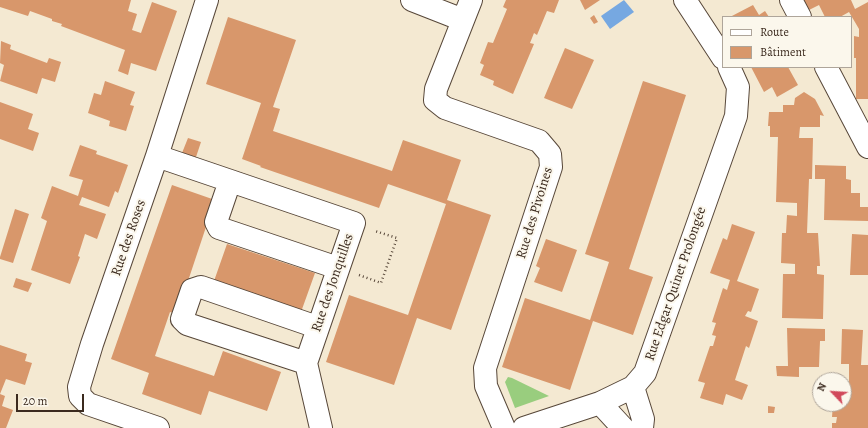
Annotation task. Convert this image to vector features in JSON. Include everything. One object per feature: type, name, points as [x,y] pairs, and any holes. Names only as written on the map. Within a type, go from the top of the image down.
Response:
[{"type":"street","name":"Rue des Roses","points":[[158,428],[88,404],[80,396],[79,387],[92,344],[158,156],[207,0]]},
{"type":"street","points":[[412,0],[463,20]]},
{"type":"street","name":"Rue des Pivoines","points":[[471,0],[436,90],[434,100],[445,108],[539,140],[550,154],[551,167],[485,368],[486,386],[504,428]]},
{"type":"street","points":[[685,0],[722,56]]},
{"type":"street","points":[[791,0],[799,16]]},
{"type":"street","name":"Rue Edgar Quinet Prolongée","points":[[524,428],[600,403],[633,387],[645,373],[736,116],[738,87],[729,68]]},
{"type":"street","points":[[827,68],[868,147]]},
{"type":"street","name":"Rue des Jonquilles","points":[[158,156],[354,223],[317,327],[306,363],[321,428]]},
{"type":"street","points":[[230,181],[216,222],[219,228],[338,268]]},
{"type":"street","points":[[306,363],[187,324],[182,318],[192,290],[201,287],[317,327]]},
{"type":"street","points":[[633,387],[644,419],[642,428]]},
{"type":"street","points":[[600,403],[623,428]]},
{"type":"path","points":[[338,268],[381,283],[397,238],[354,223]]},
{"type":"green space","points":[[508,377],[549,396],[515,408],[505,382]]},
{"type":"water","points":[[624,0],[634,12],[610,29],[601,16]]},
{"type":"building","points":[[0,0],[131,0],[128,11],[137,14],[132,30],[141,33],[152,2],[177,11],[156,71],[131,63],[128,75],[118,71],[125,50],[61,26],[62,24],[52,21],[52,19],[30,11],[28,16],[0,7]]},
{"type":"building","points":[[506,0],[559,0],[554,13],[547,11],[537,35],[534,33],[530,43],[534,44],[513,94],[493,85],[494,81],[480,75],[484,65],[480,63],[488,42],[493,43],[507,9],[503,7]]},
{"type":"building","points":[[580,0],[600,0],[585,10]]},
{"type":"building","points":[[803,0],[851,0],[855,9],[868,2],[868,99],[856,99],[856,58],[854,58],[854,36],[859,37],[859,29],[852,16],[849,12],[842,16],[824,16],[819,5],[809,10]]},
{"type":"building","points":[[753,5],[759,15],[765,11],[768,16],[732,16]]},
{"type":"building","points":[[594,15],[598,22],[594,24],[590,18]]},
{"type":"building","points":[[228,17],[296,40],[273,107],[280,109],[273,131],[392,171],[403,140],[461,160],[447,200],[491,215],[451,330],[417,318],[394,385],[326,362],[349,295],[408,315],[446,204],[388,184],[379,208],[260,167],[261,166],[242,159],[261,103],[206,84]]},
{"type":"building","points":[[1,41],[11,45],[10,49],[47,63],[49,58],[61,62],[55,82],[42,78],[37,94],[0,81],[4,65],[0,63]]},
{"type":"building","points":[[565,48],[594,60],[572,109],[544,98]]},
{"type":"building","points":[[752,68],[789,68],[798,85],[777,97],[772,87],[764,92]]},
{"type":"building","points":[[105,81],[135,92],[130,105],[134,106],[126,131],[109,126],[110,121],[88,113],[94,93],[101,95]]},
{"type":"building","points":[[643,81],[686,95],[629,269],[653,277],[633,335],[593,321],[570,390],[502,367],[525,298],[590,320],[609,262],[585,254]]},
{"type":"building","points":[[804,92],[815,99],[824,116],[820,115],[820,127],[800,127],[799,138],[813,138],[812,179],[809,179],[807,233],[818,233],[820,266],[817,266],[817,274],[824,275],[823,319],[782,318],[783,274],[795,274],[795,264],[781,263],[782,233],[786,233],[787,215],[797,216],[797,203],[776,202],[778,137],[770,137],[770,126],[768,126],[769,112],[783,112],[783,105],[794,105],[795,98]]},
{"type":"building","points":[[0,102],[33,114],[28,129],[39,133],[33,151],[0,139]]},
{"type":"building","points":[[188,138],[201,142],[196,157],[182,153]]},
{"type":"building","points":[[80,145],[97,151],[96,154],[128,165],[118,193],[115,191],[109,207],[82,197],[79,205],[106,214],[97,239],[85,234],[78,256],[80,257],[70,284],[31,270],[47,221],[41,218],[52,186],[78,196],[83,180],[69,176]]},
{"type":"building","points":[[815,165],[846,166],[846,179],[851,180],[851,193],[860,193],[860,207],[868,207],[868,221],[824,220],[825,179],[815,179]]},
{"type":"building","points":[[172,185],[215,200],[177,314],[170,312],[155,356],[214,376],[223,351],[281,372],[267,411],[209,391],[201,415],[142,394],[149,373],[111,359]]},
{"type":"building","points":[[15,209],[29,214],[13,263],[0,259],[0,257]]},
{"type":"building","points":[[732,224],[755,232],[737,281],[759,289],[751,312],[748,311],[745,316],[758,321],[749,348],[746,346],[735,380],[748,385],[742,400],[726,394],[723,405],[700,398],[705,383],[698,381],[710,346],[713,346],[716,336],[712,335],[716,323],[712,322],[723,288],[727,290],[730,280],[710,273],[723,238],[727,240]]},
{"type":"building","points":[[852,234],[868,235],[868,275],[850,275]]},
{"type":"building","points":[[546,239],[577,250],[562,292],[534,282],[540,268],[536,266]]},
{"type":"building","points":[[227,244],[315,273],[301,312],[214,281]]},
{"type":"building","points":[[16,278],[32,283],[28,292],[13,287]]},
{"type":"building","points":[[787,328],[825,329],[825,341],[820,341],[819,367],[799,367],[799,377],[777,376],[776,366],[788,366]]},
{"type":"building","points":[[842,329],[863,330],[861,365],[868,365],[868,428],[832,428],[832,423],[836,423],[837,417],[832,417],[832,412],[852,412],[852,372],[849,372],[849,364],[841,364]]},
{"type":"building","points":[[0,345],[27,354],[25,361],[32,363],[25,385],[6,379],[0,394]]},
{"type":"building","points":[[0,394],[5,396],[2,406],[13,410],[6,428],[0,428]]},
{"type":"building","points":[[768,406],[775,407],[774,413],[768,413]]}]
